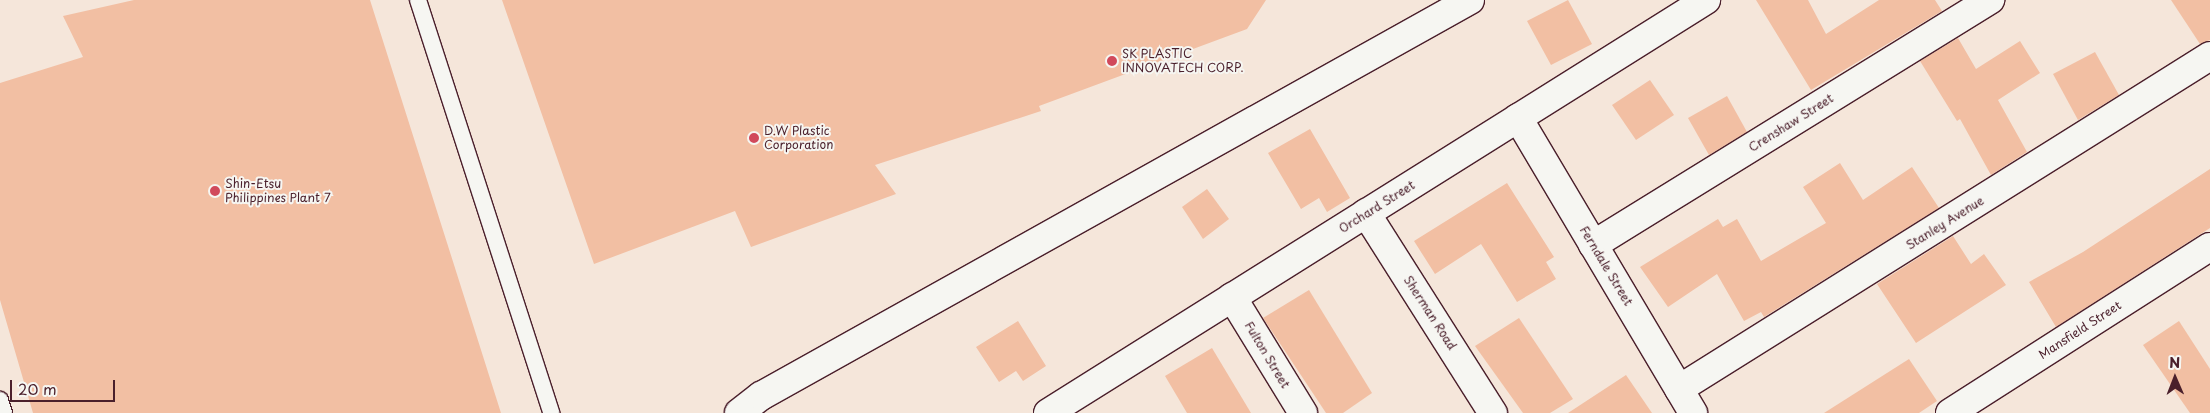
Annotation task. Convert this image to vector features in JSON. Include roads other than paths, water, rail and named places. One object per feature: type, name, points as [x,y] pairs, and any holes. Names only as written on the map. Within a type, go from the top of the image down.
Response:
[{"type":"street","points":[[739,413],[770,391],[1470,0]]},
{"type":"street","name":"Orchard Street","points":[[1048,413],[1706,0]]},
{"type":"street","name":"Crenshaw Street","points":[[1593,245],[1990,0]]},
{"type":"street","name":"Stanley Avenue","points":[[1679,389],[2210,56]]},
{"type":"street","name":"Ferndale Street","points":[[1518,118],[1694,413]]},
{"type":"street","name":"Sherman Road","points":[[1366,213],[1493,413]]},
{"type":"street","name":"Mansfield Street","points":[[1950,413],[2210,247]]},
{"type":"street","name":"Fulton Street","points":[[1232,298],[1303,413]]},
{"type":"lane","points":[[418,0],[551,413]]},
{"type":"lane","points":[[0,400],[4,413]]},
{"type":"place","name":"SK PLASTIC INNOVATECH CORP.","points":[[1112,61]]},
{"type":"place","name":"D.W Plastic Corporation","points":[[754,138]]},
{"type":"place","name":"Shin-Etsu Philippines Plant 7","points":[[215,191]]}]
